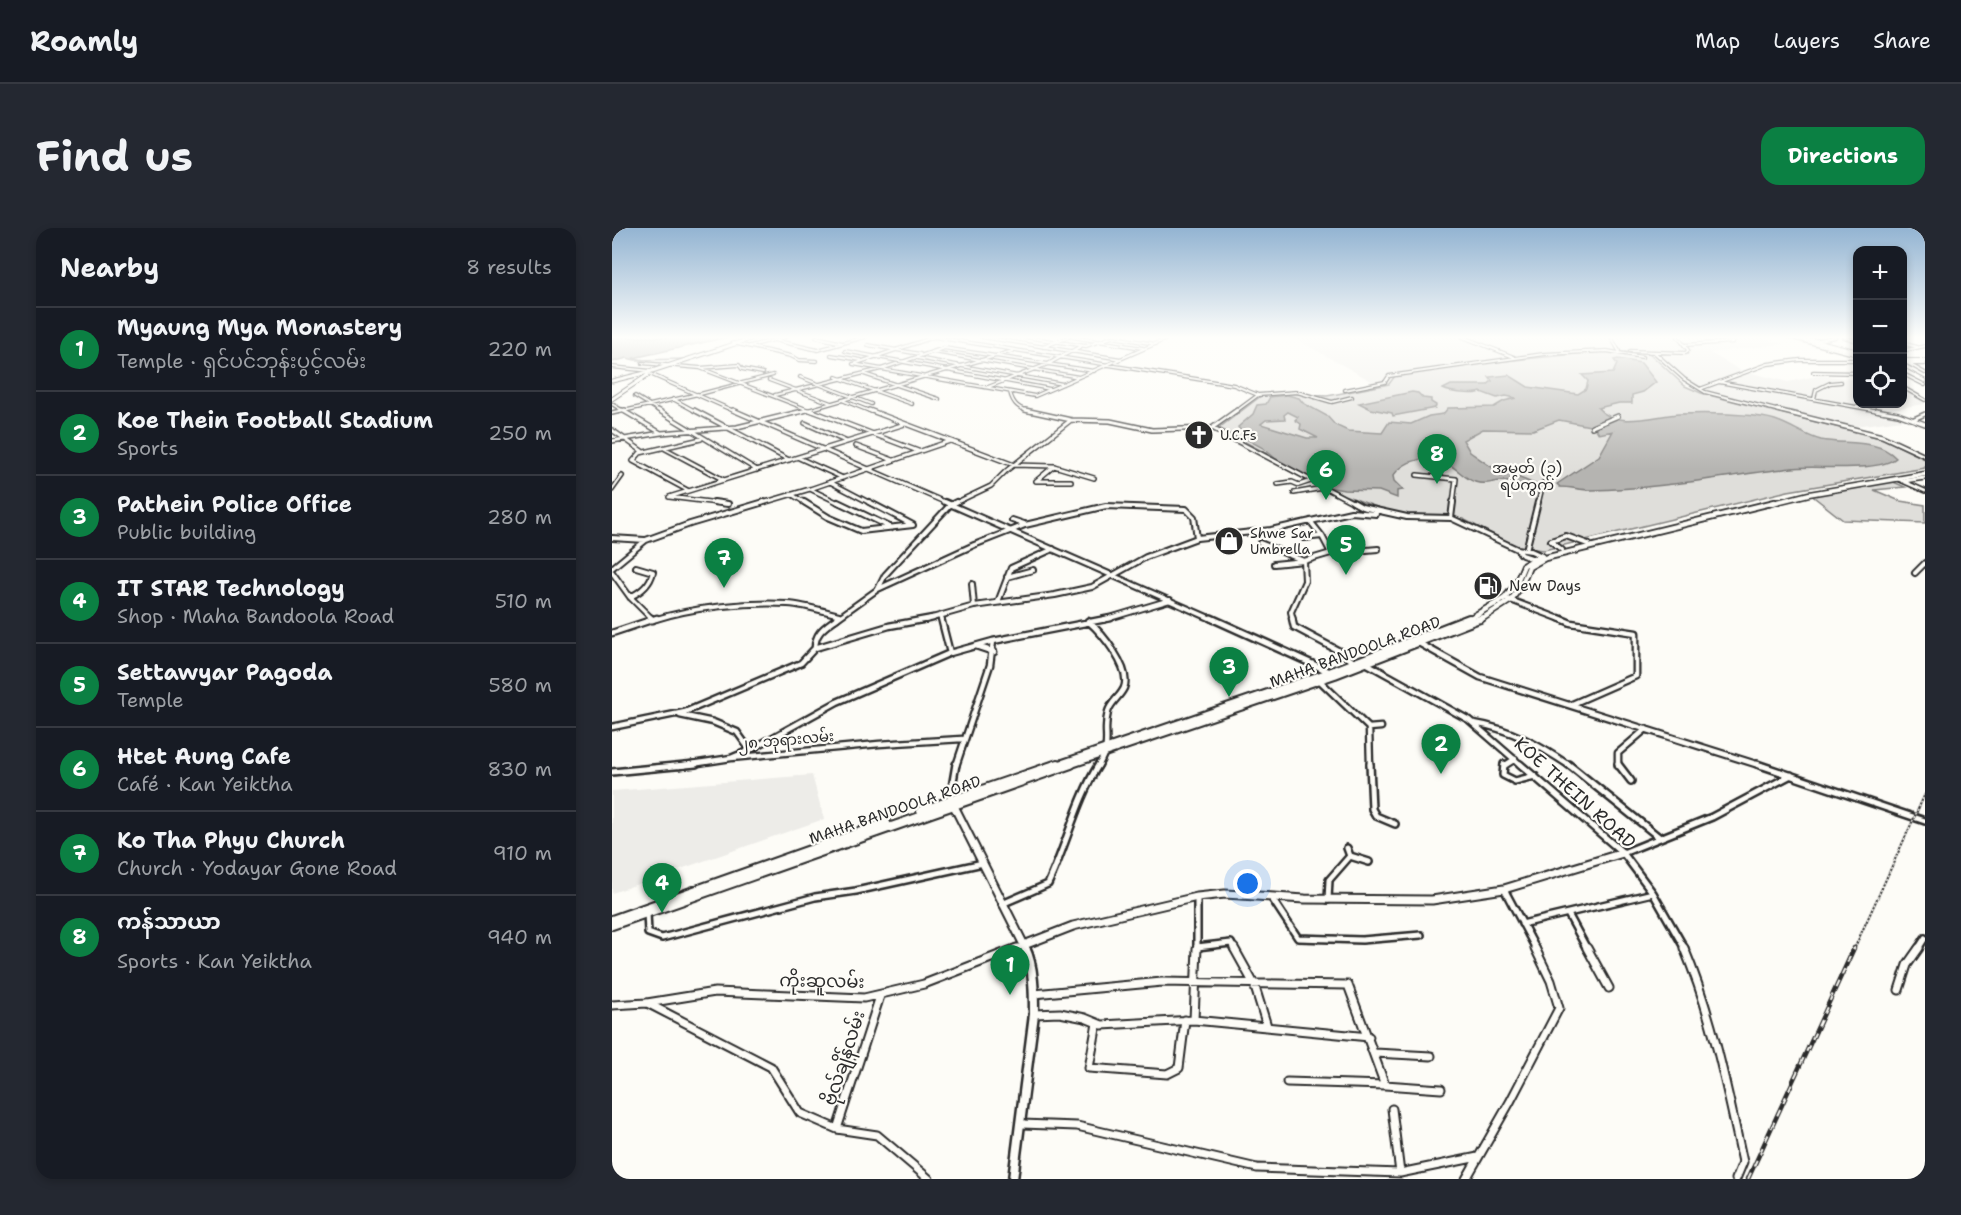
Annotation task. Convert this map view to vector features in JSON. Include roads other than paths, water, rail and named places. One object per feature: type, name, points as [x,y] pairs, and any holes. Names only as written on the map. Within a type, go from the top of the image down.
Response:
[{"type":"main road","points":[[612,399],[639,381]]},
{"type":"main road","points":[[1540,558],[1809,494],[1925,475]]},
{"type":"main road","points":[[1540,558],[1562,550],[1813,491],[1925,475]]},
{"type":"main road","name":"MAHA BANDOOLA ROAD","points":[[1108,749],[1475,623],[1508,599],[1521,586],[1529,567],[1540,558]]},
{"type":"main road","name":"MAHA BANDOOLA ROAD","points":[[612,920],[951,801],[1319,680],[1361,662]]},
{"type":"main road","name":"MAHA BANDOOLA ROAD","points":[[612,925],[646,909]]},
{"type":"street","points":[[671,381],[1332,673]]},
{"type":"street","points":[[738,381],[918,451]]},
{"type":"street","points":[[612,413],[753,381]]},
{"type":"street","points":[[773,381],[831,403]]},
{"type":"street","points":[[810,381],[871,404]]},
{"type":"street","points":[[775,395],[833,381]]},
{"type":"street","points":[[850,381],[912,404]]},
{"type":"street","points":[[886,381],[939,399]]},
{"type":"street","points":[[612,441],[662,433],[729,428],[811,409],[911,381]]},
{"type":"street","points":[[954,381],[1035,396],[1069,381]]},
{"type":"street","points":[[988,387],[1002,381]]},
{"type":"street","points":[[1005,381],[1050,390]]},
{"type":"street","points":[[1048,381],[1063,384]]},
{"type":"street","points":[[1211,381],[1234,385],[1258,395],[1297,392],[1332,402],[1352,397]]},
{"type":"street","points":[[1345,390],[1385,381]]},
{"type":"street","points":[[1690,381],[1700,389],[1725,398],[1882,436],[1925,456]]},
{"type":"street","points":[[1700,389],[1719,382],[1898,414],[1925,424]]},
{"type":"street","points":[[1814,399],[1816,390],[1830,383],[1840,382]]},
{"type":"street","points":[[1907,390],[1925,400]]},
{"type":"street","points":[[1010,392],[1012,401],[1020,409],[1071,420],[1110,421],[1152,430],[1212,428],[1368,511]]},
{"type":"street","points":[[612,394],[620,393]]},
{"type":"street","points":[[1212,428],[1258,395]]},
{"type":"street","points":[[635,396],[701,439],[757,470]]},
{"type":"street","points":[[673,399],[789,460]]},
{"type":"street","points":[[842,400],[1014,465],[1054,466],[1094,478]]},
{"type":"street","points":[[612,404],[662,433]]},
{"type":"street","points":[[1914,419],[1925,414]]},
{"type":"street","points":[[1592,427],[1618,416]]},
{"type":"street","points":[[878,589],[885,575],[950,505],[991,486],[1071,420]]},
{"type":"street","points":[[805,423],[847,442]]},
{"type":"street","points":[[728,504],[669,497],[905,424]]},
{"type":"street","points":[[612,430],[642,451],[640,453]]},
{"type":"street","points":[[688,491],[633,461],[640,453],[701,439]]},
{"type":"street","points":[[612,538],[646,540],[810,489],[950,441]]},
{"type":"street","points":[[856,446],[893,460]]},
{"type":"street","points":[[664,448],[724,480]]},
{"type":"street","points":[[799,458],[843,478]]},
{"type":"street","points":[[1054,466],[1036,481],[1071,481]]},
{"type":"street","points":[[1417,475],[1456,479],[1451,518]]},
{"type":"street","points":[[1904,481],[1925,475]]},
{"type":"street","points":[[612,489],[619,483],[622,476]]},
{"type":"street","points":[[1898,479],[1925,491]]},
{"type":"street","points":[[1278,484],[1284,486],[1292,482],[1299,485],[1311,481]]},
{"type":"street","points":[[791,494],[828,517],[861,531],[913,525],[830,482]]},
{"type":"street","points":[[1526,550],[1543,483]]},
{"type":"street","points":[[1294,493],[1323,488]]},
{"type":"street","points":[[810,489],[894,529]]},
{"type":"street","points":[[815,648],[815,638],[821,630],[878,589],[1009,530],[1025,525],[1106,506],[1179,508],[1186,510],[1194,517],[1197,538]]},
{"type":"street","points":[[612,727],[678,714],[801,663],[815,648],[889,626],[941,617],[974,606],[1055,595],[1092,587],[1146,557],[1197,538],[1271,530],[1351,512],[1368,511],[1407,517],[1451,518],[1516,549],[1522,555],[1540,558]]},
{"type":"street","points":[[1012,520],[1025,525]]},
{"type":"street","points":[[1310,521],[1322,536],[1331,553]]},
{"type":"street","points":[[1304,538],[1322,536]]},
{"type":"street","points":[[1562,550],[1551,541],[1566,536],[1588,544]]},
{"type":"street","points":[[646,540],[612,572],[630,597],[653,620]]},
{"type":"street","points":[[1260,543],[1304,561]]},
{"type":"street","points":[[998,602],[1011,568],[1053,549]]},
{"type":"street","points":[[1274,564],[1304,561],[1331,553],[1378,549]]},
{"type":"street","points":[[1516,549],[1526,550],[1540,558]]},
{"type":"street","name":"KOE THEIN ROAD","points":[[1304,561],[1305,581],[1291,612],[1294,627],[1473,723],[1623,853],[1653,893],[1680,937],[1702,990],[1716,1038],[1743,1162],[1736,1179]]},
{"type":"street","points":[[1915,573],[1925,564]]},
{"type":"street","points":[[630,597],[638,594],[653,576],[653,572],[636,567]]},
{"type":"street","points":[[1007,577],[1033,570]]},
{"type":"street","points":[[972,584],[974,606]]},
{"type":"street","points":[[1508,599],[1571,623],[1636,633],[1636,676],[1569,706]]},
{"type":"street","points":[[731,758],[750,750],[837,702],[950,653],[993,641],[1135,612],[1170,600]]},
{"type":"street","points":[[612,633],[704,608],[797,604],[839,615]]},
{"type":"street","points":[[941,617],[950,653]]},
{"type":"street","points":[[1002,904],[1048,884],[1062,855],[1091,777],[1108,749],[1108,711],[1124,688],[1125,677],[1110,645],[1101,632],[1088,621]]},
{"type":"street","points":[[623,630],[626,636]]},
{"type":"street","points":[[993,641],[993,652],[962,739],[952,779],[951,801],[1028,954],[1034,994],[1034,1014],[1022,1124],[1013,1179]]},
{"type":"street","points":[[1417,642],[1480,677],[1791,775],[1925,821]]},
{"type":"street","points":[[976,646],[993,652]]},
{"type":"street","points":[[1474,683],[1480,677]]},
{"type":"street","points":[[1319,680],[1369,728],[1372,809],[1376,816],[1395,824]]},
{"type":"street","points":[[678,714],[713,722],[737,732],[750,750]]},
{"type":"street","points":[[1473,723],[1500,726],[1556,757],[1587,778],[1660,838]]},
{"type":"street","points":[[1369,728],[1381,727]]},
{"type":"street","points":[[1631,781],[1619,769],[1616,759],[1618,753],[1646,729]]},
{"type":"street","name":"၂၈ ဘုရားလမ်း","points":[[612,772],[879,744],[962,739]]},
{"type":"street","points":[[1515,759],[1504,764],[1503,775],[1515,781],[1535,776]]},
{"type":"street","points":[[1024,945],[1073,926],[1197,897],[1225,894],[1328,900],[1432,900],[1504,889],[1623,853],[1712,817],[1791,775]]},
{"type":"street","points":[[1347,848],[1350,856]]},
{"type":"street","points":[[1350,856],[1369,862]]},
{"type":"street","points":[[1328,900],[1329,880],[1350,856]]},
{"type":"street","points":[[646,909],[648,933],[662,938],[815,897],[866,889],[983,863]]},
{"type":"street","points":[[1466,1179],[1515,1094],[1558,1008],[1557,998],[1504,889]]},
{"type":"street","points":[[1522,924],[1653,893]]},
{"type":"street","points":[[1194,1020],[1197,983],[1197,897]]},
{"type":"street","points":[[1271,897],[1298,938],[1362,940],[1421,935]]},
{"type":"street","points":[[1568,914],[1609,988]]},
{"type":"street","points":[[1899,990],[1907,965],[1925,938]]},
{"type":"street","points":[[1197,947],[1231,943],[1254,984],[1267,1026]]},
{"type":"street","name":"ကိုးဆူလမ်း","points":[[612,1005],[647,1003],[715,992],[864,998],[880,996],[954,972],[1024,945]]},
{"type":"street","points":[[1034,994],[1162,982],[1348,985],[1385,1085]]},
{"type":"street","name":"ဗိုလ်ချိန်လမ်း","points":[[837,1129],[880,996]]},
{"type":"street","points":[[647,1003],[771,1067],[800,1113],[837,1129],[877,1135],[929,1179]]},
{"type":"street","points":[[1034,1014],[1060,1013],[1116,1026],[1194,1020],[1369,1037]]},
{"type":"street","points":[[1097,1023],[1089,1068],[1167,1074],[1179,1068],[1185,1020]]},
{"type":"street","points":[[1375,1053],[1431,1056]]},
{"type":"street","points":[[1287,1082],[1441,1089]]},
{"type":"street","points":[[1392,1109],[1400,1173]]},
{"type":"street","points":[[1022,1124],[1077,1125],[1257,1168],[1400,1173],[1478,1157]]},
{"type":"railway","points":[[1854,949],[1925,794]]},
{"type":"railway","points":[[1748,1179],[1854,948]]},
{"type":"place","name":"U.C.Fs","points":[[1199,435]]},
{"type":"place","name":"ကန်သာယာ","points":[[1437,484]]},
{"type":"place","name":"Htet Aung Cafe","points":[[1326,500]]},
{"type":"place","name":"Shwe Sar Umbrella","points":[[1229,541]]},
{"type":"place","name":"Settawyar Pagoda","points":[[1346,575]]},
{"type":"place","name":"New Days","points":[[1488,586]]},
{"type":"place","name":"Ko Tha Phyu Church","points":[[724,588]]},
{"type":"place","name":"Pathein Police Office","points":[[1229,697]]},
{"type":"place","name":"Koe Thein Football Stadium","points":[[1441,774]]},
{"type":"place","name":"IT STAR Technology","points":[[662,913]]},
{"type":"place","name":"Myaung Mya Monastery","points":[[1010,995]]},
{"type":"district","name":"အမှတ် (၃) ရပ်ကွက်","points":[[1527,476]]}]
